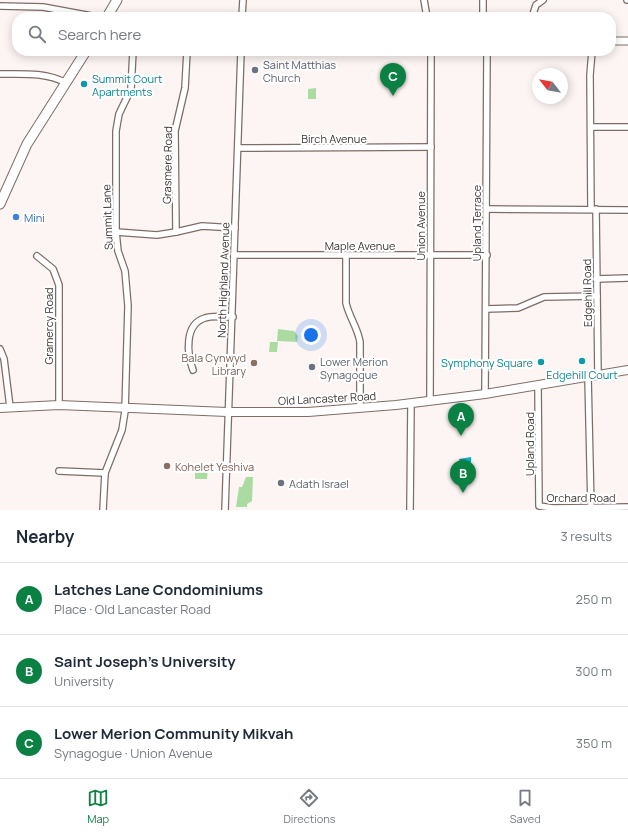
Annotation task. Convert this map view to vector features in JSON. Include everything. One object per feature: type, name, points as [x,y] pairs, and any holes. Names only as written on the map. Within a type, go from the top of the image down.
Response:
[{"type":"main road","points":[[110,12],[117,0]]},
{"type":"main road","points":[[0,204],[27,144],[83,56]]},
{"type":"main road","name":"Old Lancaster Road","points":[[0,408],[58,405],[227,412],[308,412],[411,403],[485,394],[628,370]]},
{"type":"street","points":[[242,12],[243,0]]},
{"type":"street","points":[[424,0],[426,12]]},
{"type":"street","points":[[483,0],[483,12]]},
{"type":"street","points":[[534,12],[536,5],[543,0]]},
{"type":"street","points":[[0,6],[43,7],[70,12]]},
{"type":"street","points":[[616,41],[628,41]]},
{"type":"street","name":"Summit Lane","points":[[103,510],[106,473],[122,430],[124,407],[127,286],[125,271],[118,251],[116,232],[116,131],[119,114],[131,90],[133,56]]},
{"type":"street","name":"Grasmere Road","points":[[176,232],[175,131],[185,88],[187,56]]},
{"type":"street","name":"North Highland Avenue","points":[[225,510],[227,412],[233,317],[241,56]]},
{"type":"street","name":"Union Avenue","points":[[430,401],[431,56]]},
{"type":"street","name":"Upland Terrace","points":[[485,394],[487,56]]},
{"type":"street","name":"Edgehill Road","points":[[592,56],[591,127],[597,296],[598,376]]},
{"type":"street","points":[[0,74],[36,74],[66,83]]},
{"type":"street","points":[[591,127],[628,126]]},
{"type":"street","name":"Birch Avenue","points":[[238,148],[431,147]]},
{"type":"street","points":[[487,209],[628,210]]},
{"type":"street","points":[[116,232],[146,234],[176,232],[202,226],[235,228]]},
{"type":"street","name":"Maple Avenue","points":[[234,255],[487,255]]},
{"type":"street","points":[[346,255],[347,310],[359,333],[360,342],[360,408]]},
{"type":"street","name":"Gramercy Road","points":[[37,256],[53,269],[58,285],[58,405]]},
{"type":"street","points":[[596,279],[628,278]]},
{"type":"street","points":[[486,309],[518,308],[544,297],[597,296]]},
{"type":"street","points":[[193,370],[189,353],[189,338],[194,326],[207,317],[233,317]]},
{"type":"street","points":[[0,349],[4,359],[10,407]]},
{"type":"street","points":[[588,377],[591,508]]},
{"type":"street","name":"Upland Road","points":[[538,386],[538,502]]},
{"type":"street","points":[[410,510],[411,403]]},
{"type":"street","points":[[60,471],[106,473]]},
{"type":"street","name":"Orchard Road","points":[[538,502],[539,506],[542,508],[628,507]]},
{"type":"green space","points":[[316,88],[316,99],[308,99],[308,89]]},
{"type":"green space","points":[[278,329],[294,331],[298,336],[297,342],[277,341]]},
{"type":"green space","points":[[270,342],[278,342],[277,352],[269,352]]},
{"type":"green space","points":[[199,465],[208,465],[207,479],[195,479],[195,470],[198,470]]},
{"type":"green space","points":[[246,477],[253,477],[252,501],[247,504],[247,507],[236,507],[239,487],[242,487]]},
{"type":"water","points":[[471,457],[471,464],[460,465],[459,459]]},
{"type":"place","name":"Saint Matthias Church","points":[[255,70]]},
{"type":"place","name":"Summit Court Apartments","points":[[84,84]]},
{"type":"place","name":"Lower Merion Community Mikvah","points":[[393,96]]},
{"type":"place","name":"Mini","points":[[16,217]]},
{"type":"place","name":"Edgehill Court","points":[[582,361]]},
{"type":"place","name":"Symphony Square","points":[[541,362]]},
{"type":"place","name":"Bala Cynwyd Library","points":[[254,363]]},
{"type":"place","name":"Lower Merion Synagogue","points":[[312,367]]},
{"type":"place","name":"Latches Lane Condominiums","points":[[461,436]]},
{"type":"place","name":"Kohelet Yeshiva","points":[[167,466]]},
{"type":"place","name":"Adath Israel","points":[[281,483]]},
{"type":"place","name":"Saint Joseph's University","points":[[463,493]]}]
